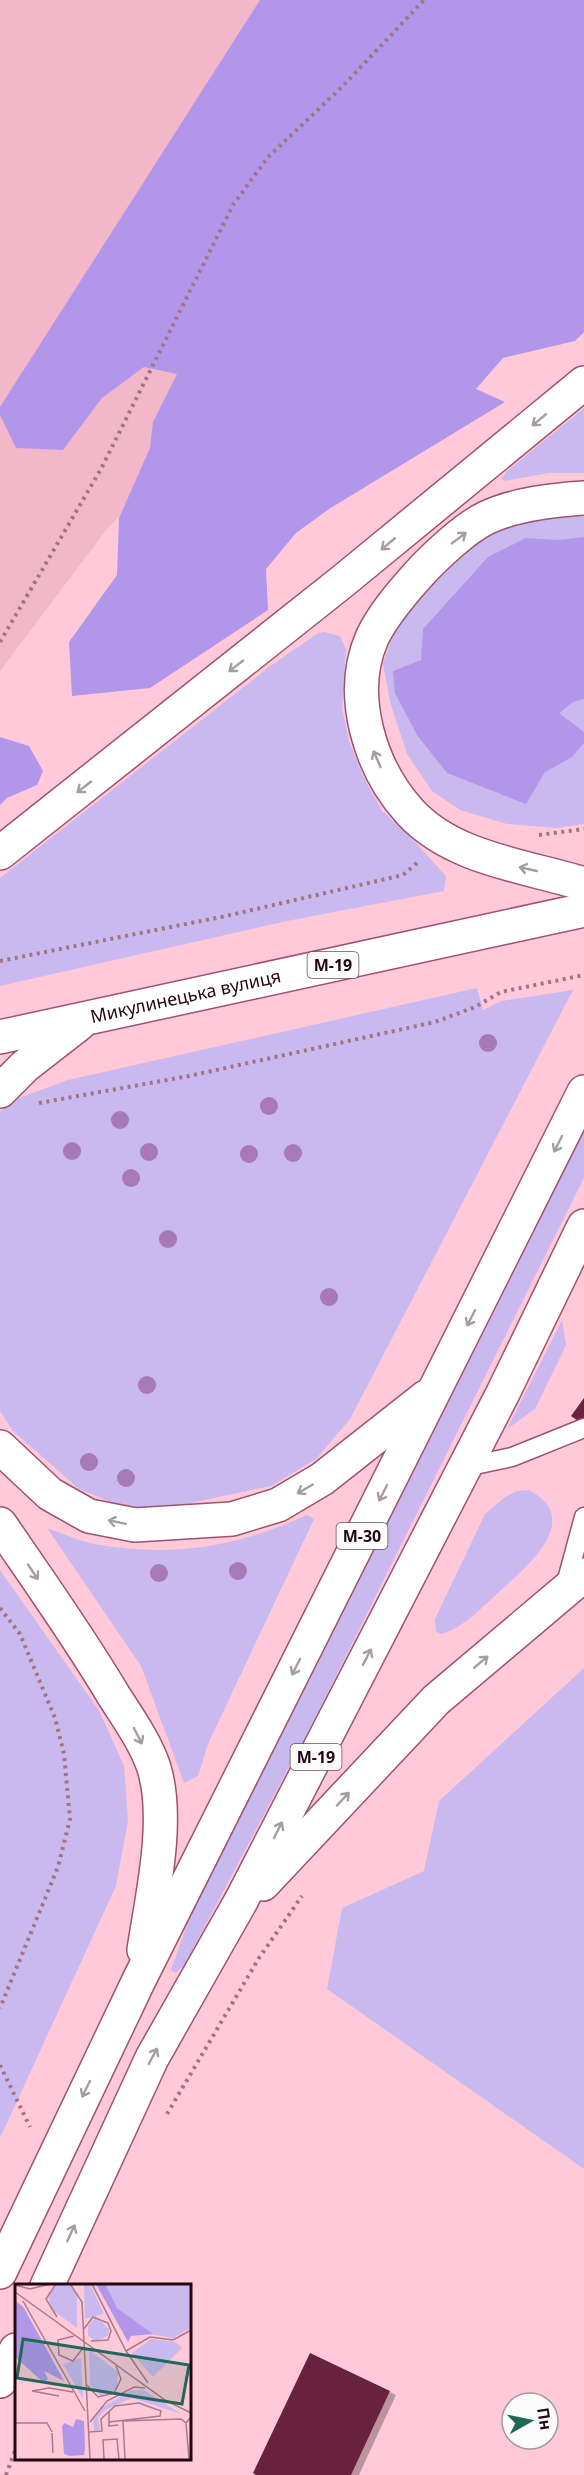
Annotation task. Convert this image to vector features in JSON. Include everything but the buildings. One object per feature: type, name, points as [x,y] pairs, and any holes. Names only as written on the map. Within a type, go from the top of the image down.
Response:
[{"type":"highway","points":[[0,853],[343,581],[584,383]]},
{"type":"highway","points":[[584,498],[547,500],[486,518],[432,559],[400,595],[372,639],[362,682],[367,737],[384,775],[410,812],[450,841],[505,864],[584,884]]},
{"type":"highway","name":"Микулинецька вулиця","points":[[0,1037],[83,1021],[584,910]]},
{"type":"highway","points":[[0,1090],[25,1066],[83,1021]]},
{"type":"highway","name":"М-30","points":[[139,1980],[584,1092]]},
{"type":"highway","name":"М-19","points":[[48,2284],[152,2058],[231,1918],[465,1467],[584,1226]]},
{"type":"highway","points":[[0,1447],[50,1494],[89,1516],[135,1526],[232,1519],[278,1505],[322,1479],[435,1390]]},
{"type":"highway","points":[[0,1524],[92,1658],[135,1729],[154,1768],[159,1801],[158,1839],[139,1980],[0,2272]]},
{"type":"highway","points":[[231,1918],[436,1700],[574,1583]]},
{"type":"highway","points":[[0,2381],[15,2352]]},
{"type":"lane","points":[[465,1467],[512,1457],[584,1428]]},
{"type":"lane","points":[[574,1583],[584,1517]]},
{"type":"path","points":[[0,642],[101,469],[234,206],[268,157],[343,86],[424,0]]},
{"type":"path","points":[[531,834],[584,829]]},
{"type":"path","points":[[0,961],[226,916],[403,875],[422,858],[450,841]]},
{"type":"path","points":[[33,1104],[189,1076],[435,1023],[475,1007],[501,992],[584,975]]},
{"type":"path","points":[[0,1608],[20,1634],[55,1718],[64,1754],[70,1819],[58,1867],[0,2008]]},
{"type":"path","points":[[166,2115],[259,1958],[304,1894]]},
{"type":"path","points":[[0,2065],[33,2134]]},
{"type":"path","points":[[6,2475],[15,2451]]},
{"type":"shaded area","points":[[0,0],[584,0],[584,41],[107,529],[0,671]]},
{"type":"shaded area","points":[[260,0],[584,0],[584,332],[575,341],[503,358],[476,389],[505,402],[329,509],[296,533],[266,569],[268,610],[150,688],[72,696],[69,642],[117,575],[119,518],[150,448],[153,422],[177,374],[144,367],[102,398],[63,450],[16,448],[0,415],[0,407]]},
{"type":"shaded area","points":[[584,408],[584,473],[548,473],[506,481],[501,479],[507,471]]},
{"type":"shaded area","points":[[554,514],[584,517],[584,824],[556,828],[507,824],[460,810],[432,791],[407,754],[390,702],[383,664],[400,615],[449,560],[507,527]]},
{"type":"shaded area","points":[[584,537],[584,699],[573,702],[559,713],[584,732],[584,743],[572,757],[545,772],[526,804],[447,773],[417,735],[395,693],[393,671],[421,660],[423,629],[488,557],[526,538],[558,540]]},
{"type":"shaded area","points":[[324,632],[340,636],[346,649],[342,708],[349,741],[363,776],[382,811],[406,832],[446,876],[444,891],[287,921],[0,986],[0,878],[269,667],[318,633]]},
{"type":"shaded area","points":[[0,737],[29,746],[43,771],[37,785],[7,798],[0,805]]},
{"type":"shaded area","points":[[477,988],[483,1010],[501,1001],[573,990],[350,1419],[316,1459],[271,1486],[162,1509],[123,1507],[79,1489],[13,1431],[0,1411],[0,1111],[19,1098],[68,1080]]},
{"type":"shaded area","points":[[584,1124],[584,1178],[317,1714],[185,1964],[176,1973],[171,1970],[189,1919]]},
{"type":"shaded area","points":[[562,1320],[566,1345],[535,1409],[507,1429]]},
{"type":"shaded area","points":[[529,1490],[545,1502],[552,1514],[551,1528],[546,1542],[524,1569],[472,1616],[449,1631],[441,1634],[436,1632],[435,1619],[485,1514],[505,1497],[517,1491]]},
{"type":"shaded area","points":[[307,1515],[314,1519],[208,1744],[198,1776],[184,1783],[141,1666],[47,1528],[95,1544],[150,1550],[177,1549],[229,1542],[281,1526]]},
{"type":"shaded area","points":[[0,1570],[100,1712],[124,1766],[128,1820],[116,1886],[0,2138]]},
{"type":"shaded area","points":[[584,1668],[584,2169],[327,1989],[342,1908],[424,1871],[439,1801]]}]
